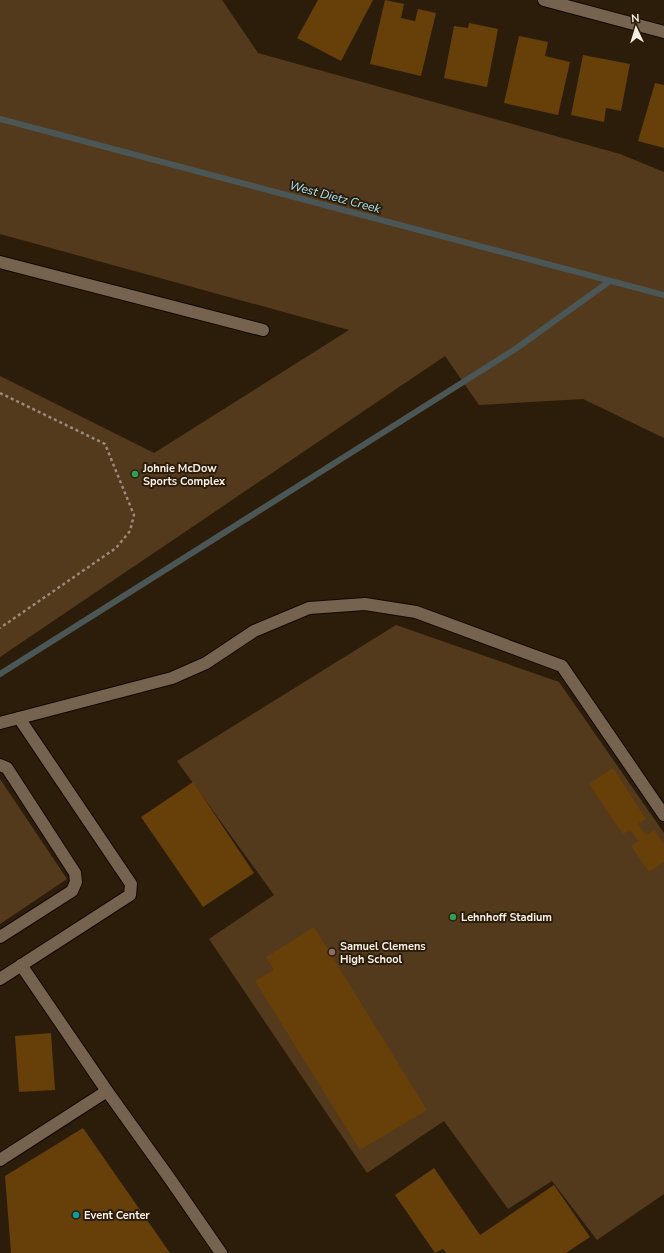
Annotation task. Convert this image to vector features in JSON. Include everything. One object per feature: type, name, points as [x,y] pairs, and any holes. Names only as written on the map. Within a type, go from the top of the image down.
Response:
[{"type":"street","points":[[544,0],[664,32]]},
{"type":"street","points":[[0,262],[263,330]]},
{"type":"street","points":[[0,723],[172,678],[206,663],[254,631],[309,608],[365,604],[416,612],[562,666],[664,815]]},
{"type":"street","points":[[0,979],[130,896],[131,884],[19,718]]},
{"type":"street","points":[[0,766],[7,768],[75,873],[76,882],[72,891],[0,937]]},
{"type":"street","points":[[21,966],[221,1253]]},
{"type":"street","points":[[0,1160],[107,1091]]},
{"type":"path","points":[[0,393],[105,444],[134,515],[130,531],[116,548],[0,628]]},
{"type":"shaded area","points":[[0,0],[222,0],[258,53],[620,154],[664,172],[664,438],[583,399],[479,405],[445,356],[0,657],[0,376],[154,453],[349,330],[0,234]]},
{"type":"shaded area","name":"Lehnhoff Stadium","points":[[396,625],[559,682],[664,833],[664,1194],[597,1240],[552,1181],[508,1209],[444,1121],[367,1173],[209,939],[274,895],[177,761]]},
{"type":"shaded area","points":[[0,779],[67,879],[0,924]]},
{"type":"building","points":[[318,0],[373,0],[341,61],[297,38]]},
{"type":"building","points":[[385,0],[404,4],[401,18],[415,21],[418,9],[436,13],[421,76],[370,64]]},
{"type":"building","points":[[469,23],[498,29],[487,87],[444,78],[454,26],[468,28]]},
{"type":"building","points":[[519,36],[548,42],[545,56],[570,62],[558,115],[504,103]]},
{"type":"building","points":[[583,55],[630,64],[621,111],[606,108],[604,122],[571,115]]},
{"type":"building","points":[[655,83],[664,85],[664,148],[638,141]]},
{"type":"building","points":[[613,768],[646,819],[638,824],[646,835],[654,830],[664,844],[664,862],[649,872],[631,846],[638,841],[630,830],[623,834],[589,784]]},
{"type":"building","points":[[193,782],[254,873],[203,907],[141,817]]},
{"type":"building","points":[[314,927],[427,1110],[360,1150],[255,981],[274,970],[266,957]]},
{"type":"building","points":[[51,1033],[55,1090],[19,1092],[15,1036]]},
{"type":"building","name":"Event Center","points":[[83,1128],[170,1253],[11,1253],[5,1176]]},
{"type":"building","points":[[434,1168],[480,1235],[554,1185],[590,1237],[566,1253],[446,1253],[443,1249],[435,1253],[395,1195]]},
{"type":"waterway","name":"West Dietz Creek","points":[[0,119],[664,295]]},
{"type":"waterway","points":[[0,674],[514,350],[610,281]]},
{"type":"place","name":"Johnie McDow Sports Complex","points":[[135,474]]},
{"type":"place","name":"Lehnhoff Stadium","points":[[453,917]]},
{"type":"place","name":"Samuel Clemens High School","points":[[332,952]]},
{"type":"place","name":"Event Center","points":[[76,1215]]}]
